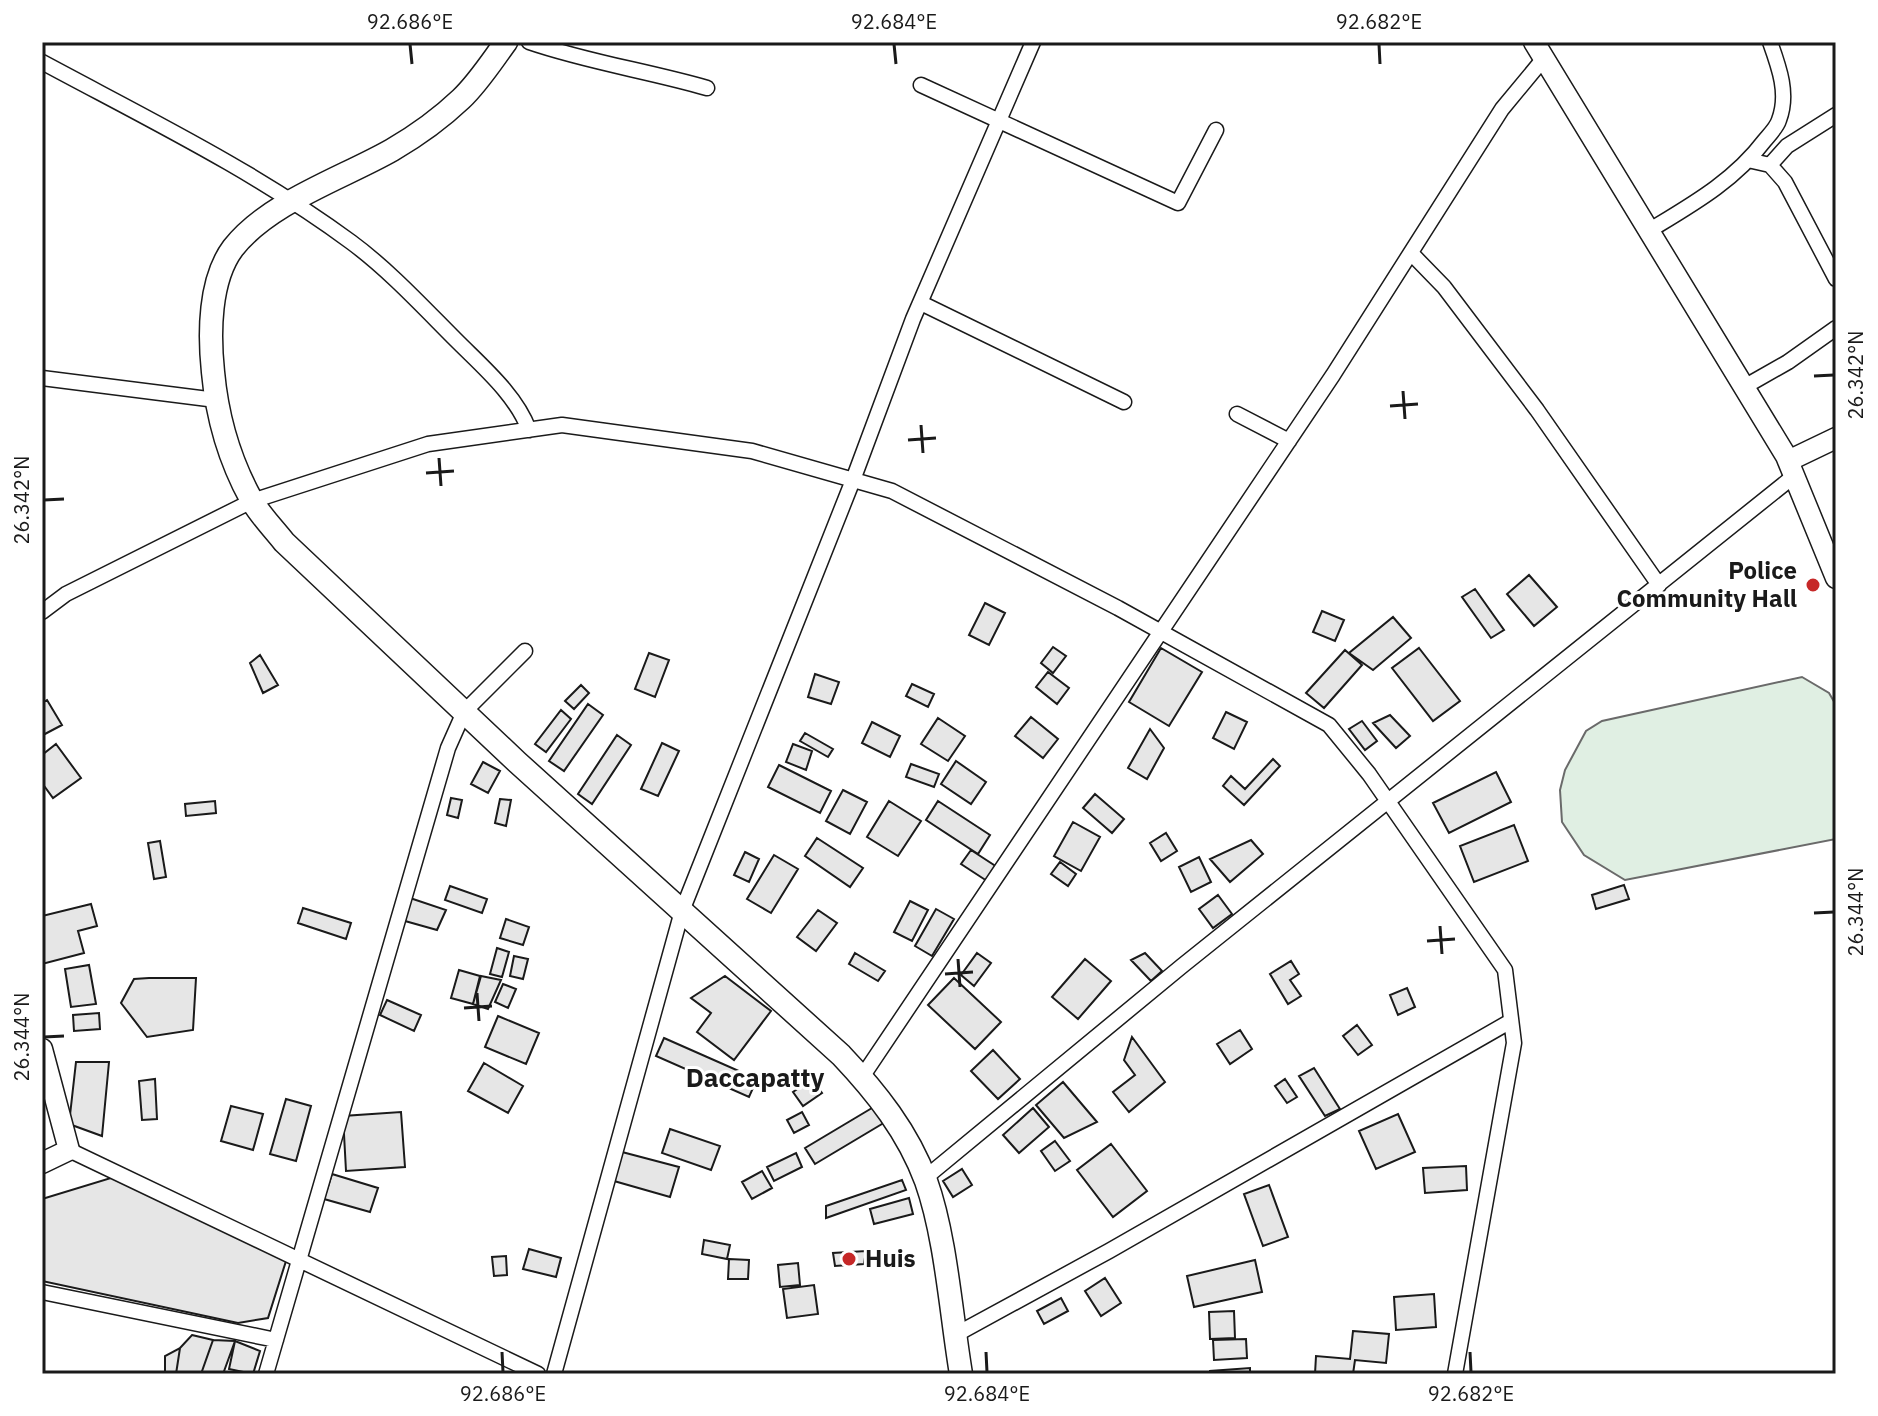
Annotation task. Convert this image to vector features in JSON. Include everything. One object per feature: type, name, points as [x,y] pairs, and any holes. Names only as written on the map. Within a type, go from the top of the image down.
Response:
[{"type":"main road","points":[[506,42],[462,98],[431,123],[394,149],[260,222],[233,249],[220,274],[213,307],[211,351],[216,400],[225,438],[252,501],[284,542],[325,584],[862,1077],[899,1127],[925,1178],[935,1217],[961,1374]]},
{"type":"street","points":[[529,42],[574,57],[707,88]]},
{"type":"street","points":[[554,1374],[682,911],[921,303],[1033,42]]},
{"type":"street","points":[[1650,230],[1708,195],[1738,172],[1779,121],[1783,97],[1781,72],[1770,42]]},
{"type":"street","points":[[862,1077],[1289,441],[1540,47],[1791,468],[1836,578]]},
{"type":"street","points":[[42,62],[230,164],[352,243],[418,302],[488,372],[523,414],[529,430]]},
{"type":"street","points":[[921,85],[1178,203],[1216,130]]},
{"type":"street","points":[[1770,165],[1787,146],[1836,115]]},
{"type":"street","points":[[1748,160],[1770,165],[1785,182],[1836,279]]},
{"type":"street","points":[[1411,253],[1444,287],[1528,398],[1659,585]]},
{"type":"street","points":[[921,303],[1124,402]]},
{"type":"street","points":[[1744,387],[1788,362],[1836,328]]},
{"type":"street","points":[[42,378],[216,400]]},
{"type":"street","points":[[1237,414],[1289,441]]},
{"type":"street","points":[[42,612],[66,594],[252,501],[428,444],[562,425],[752,451],[892,491],[1161,632],[1329,725],[1389,802],[1505,970],[1514,1043],[1455,1374]]},
{"type":"street","points":[[925,1178],[1170,976],[1659,585],[1791,468],[1836,438]]},
{"type":"street","points":[[266,1374],[448,748],[464,712],[525,651]]},
{"type":"street","points":[[955,1335],[1109,1251],[1511,1021]]},
{"type":"street","points":[[42,1049],[69,1150],[538,1374]]},
{"type":"street","points":[[42,1163],[69,1150]]},
{"type":"street","points":[[42,1292],[276,1340]]},
{"type":"green space","points":[[1802,677],[1829,693],[1836,705],[1836,839],[1625,880],[1584,855],[1562,822],[1560,790],[1565,770],[1586,731],[1602,721]]},
{"type":"building","points":[[1529,575],[1557,607],[1534,626],[1507,594]]},
{"type":"building","points":[[1475,589],[1504,630],[1491,638],[1462,597]]},
{"type":"building","points":[[985,603],[1005,613],[989,645],[969,635]]},
{"type":"building","points":[[1322,611],[1344,620],[1335,641],[1313,632]]},
{"type":"building","points":[[1393,617],[1411,638],[1373,670],[1349,653]]},
{"type":"building","points":[[1053,647],[1066,656],[1053,673],[1041,663]]},
{"type":"building","points":[[1161,648],[1202,672],[1169,726],[1129,702]]},
{"type":"building","points":[[1419,648],[1460,701],[1433,721],[1392,668]]},
{"type":"building","points":[[1345,650],[1362,665],[1324,708],[1306,693]]},
{"type":"building","points":[[649,653],[669,660],[655,697],[635,689]]},
{"type":"building","points":[[260,655],[278,685],[263,693],[250,663]]},
{"type":"building","points":[[1048,672],[1069,688],[1057,704],[1036,687]]},
{"type":"building","points":[[815,674],[839,682],[831,704],[808,697]]},
{"type":"building","points":[[912,684],[934,694],[928,707],[906,696]]},
{"type":"building","points":[[581,685],[589,693],[574,709],[565,701]]},
{"type":"building","points":[[47,700],[62,725],[43,735],[42,703]]},
{"type":"building","points":[[588,704],[603,715],[564,771],[549,761]]},
{"type":"building","points":[[561,710],[571,719],[546,752],[535,744]]},
{"type":"building","points":[[1226,712],[1247,722],[1234,749],[1213,738]]},
{"type":"building","points":[[1390,715],[1410,736],[1396,748],[1373,723]]},
{"type":"building","points":[[1031,717],[1058,739],[1043,758],[1015,736]]},
{"type":"building","points":[[938,718],[965,736],[948,761],[921,744]]},
{"type":"building","points":[[1362,721],[1377,741],[1365,750],[1349,729]]},
{"type":"building","points":[[872,722],[900,736],[890,757],[862,743]]},
{"type":"building","points":[[1150,729],[1164,748],[1147,779],[1128,768]]},
{"type":"building","points":[[805,733],[833,749],[828,757],[800,741]]},
{"type":"building","points":[[617,735],[631,745],[592,804],[578,794]]},
{"type":"building","points":[[662,743],[679,751],[658,796],[641,789]]},
{"type":"building","points":[[56,744],[81,778],[53,798],[42,783],[42,755]]},
{"type":"building","points":[[793,744],[812,751],[806,770],[786,762]]},
{"type":"building","points":[[1273,759],[1280,766],[1244,805],[1223,786],[1231,776],[1245,789]]},
{"type":"building","points":[[956,761],[986,782],[971,804],[941,784]]},
{"type":"building","points":[[483,762],[500,771],[488,793],[471,784]]},
{"type":"building","points":[[911,764],[939,774],[934,787],[906,777]]},
{"type":"building","points":[[779,765],[831,791],[820,813],[768,787]]},
{"type":"building","points":[[1496,772],[1511,802],[1449,833],[1433,803]]},
{"type":"building","points":[[843,790],[867,802],[850,834],[826,821]]},
{"type":"building","points":[[1095,794],[1124,819],[1112,833],[1083,808]]},
{"type":"building","points":[[451,798],[462,800],[458,818],[447,815]]},
{"type":"building","points":[[500,799],[511,800],[506,826],[495,823]]},
{"type":"building","points":[[215,801],[216,813],[186,816],[185,804]]},
{"type":"building","points":[[889,801],[921,821],[898,856],[867,837]]},
{"type":"building","points":[[938,801],[990,835],[978,854],[926,820]]},
{"type":"building","points":[[1073,822],[1100,837],[1081,871],[1054,856]]},
{"type":"building","points":[[1514,825],[1528,861],[1474,882],[1460,846]]},
{"type":"building","points":[[1166,833],[1177,851],[1161,861],[1150,843]]},
{"type":"building","points":[[817,838],[863,868],[850,887],[805,856]]},
{"type":"building","points":[[1251,840],[1263,854],[1230,882],[1210,859]]},
{"type":"building","points":[[160,841],[166,877],[154,879],[148,843]]},
{"type":"building","points":[[971,850],[997,867],[987,881],[961,864]]},
{"type":"building","points":[[745,852],[759,859],[749,882],[734,875]]},
{"type":"building","points":[[774,855],[798,869],[771,913],[747,899]]},
{"type":"building","points":[[1199,857],[1211,882],[1191,892],[1179,867]]},
{"type":"building","points":[[1060,862],[1076,874],[1068,886],[1051,874]]},
{"type":"building","points":[[1624,885],[1629,899],[1596,909],[1592,895]]},
{"type":"building","points":[[450,886],[487,899],[482,913],[445,900]]},
{"type":"building","points":[[1218,895],[1232,914],[1213,928],[1199,909]]},
{"type":"building","points":[[410,898],[446,910],[437,930],[405,921]]},
{"type":"building","points":[[910,901],[928,910],[912,941],[894,932]]},
{"type":"building","points":[[91,904],[97,926],[78,931],[84,953],[42,964],[42,916]]},
{"type":"building","points":[[303,908],[351,923],[346,939],[298,923]]},
{"type":"building","points":[[936,909],[954,919],[932,956],[915,946]]},
{"type":"building","points":[[818,910],[837,923],[816,951],[797,937]]},
{"type":"building","points":[[506,919],[529,927],[523,945],[500,938]]},
{"type":"building","points":[[497,948],[509,952],[502,977],[490,974]]},
{"type":"building","points":[[855,953],[885,971],[878,981],[849,964]]},
{"type":"building","points":[[977,953],[991,963],[974,986],[961,975]]},
{"type":"building","points":[[1145,953],[1162,971],[1151,981],[1131,960]]},
{"type":"building","points":[[514,956],[528,959],[523,979],[510,976]]},
{"type":"building","points":[[1085,959],[1111,981],[1078,1019],[1052,997]]},
{"type":"building","points":[[1291,961],[1299,974],[1290,980],[1301,996],[1288,1004],[1270,974]]},
{"type":"building","points":[[89,965],[96,1004],[71,1007],[65,969]]},
{"type":"building","points":[[459,970],[480,976],[473,1004],[451,998]]},
{"type":"building","points":[[481,976],[501,980],[488,1009],[473,1004]]},
{"type":"building","points":[[725,976],[771,1011],[734,1060],[697,1032],[711,1013],[691,998]]},
{"type":"building","points":[[196,978],[193,1030],[147,1037],[121,1003],[134,979]]},
{"type":"building","points":[[954,978],[1001,1022],[975,1049],[928,1005]]},
{"type":"building","points":[[503,984],[516,989],[508,1008],[495,1002]]},
{"type":"building","points":[[1407,988],[1415,1007],[1398,1015],[1390,995]]},
{"type":"building","points":[[387,1000],[421,1015],[414,1031],[380,1015]]},
{"type":"building","points":[[99,1013],[100,1029],[74,1031],[73,1015]]},
{"type":"building","points":[[498,1016],[539,1033],[526,1064],[485,1047]]},
{"type":"building","points":[[1357,1025],[1372,1045],[1358,1055],[1343,1036]]},
{"type":"building","points":[[1240,1030],[1252,1049],[1230,1064],[1217,1044]]},
{"type":"building","points":[[1132,1037],[1165,1082],[1129,1112],[1113,1092],[1135,1075],[1124,1060]]},
{"type":"building","points":[[664,1038],[757,1079],[749,1097],[656,1056]]},
{"type":"building","points":[[993,1050],[1020,1079],[998,1099],[971,1071]]},
{"type":"building","points":[[76,1062],[109,1062],[102,1136],[69,1124]]},
{"type":"building","points":[[484,1063],[523,1086],[508,1113],[468,1091]]},
{"type":"building","points":[[1314,1068],[1340,1109],[1325,1116],[1299,1076]]},
{"type":"building","points":[[155,1079],[157,1119],[142,1120],[139,1081]]},
{"type":"building","points":[[812,1079],[822,1093],[803,1106],[793,1092]]},
{"type":"building","points":[[1285,1079],[1297,1097],[1287,1103],[1275,1086]]},
{"type":"building","points":[[1063,1082],[1097,1122],[1064,1138],[1036,1105]]},
{"type":"building","points":[[286,1099],[311,1106],[296,1161],[270,1154]]},
{"type":"building","points":[[877,1105],[887,1121],[815,1164],[805,1148]]},
{"type":"building","points":[[231,1106],[263,1114],[253,1150],[221,1141]]},
{"type":"building","points":[[1033,1108],[1049,1127],[1019,1153],[1003,1135]]},
{"type":"building","points":[[401,1112],[405,1167],[346,1171],[343,1116]]},
{"type":"building","points":[[802,1112],[809,1125],[794,1133],[787,1120]]},
{"type":"building","points":[[1398,1114],[1415,1152],[1376,1169],[1359,1131]]},
{"type":"building","points":[[670,1129],[720,1146],[711,1170],[662,1153]]},
{"type":"building","points":[[1055,1141],[1070,1161],[1055,1171],[1041,1151]]},
{"type":"building","points":[[1111,1144],[1147,1191],[1113,1217],[1077,1170]]},
{"type":"building","points":[[622,1152],[679,1167],[670,1197],[614,1181]]},
{"type":"building","points":[[796,1153],[802,1167],[774,1181],[767,1167]]},
{"type":"building","points":[[1466,1166],[1467,1190],[1425,1193],[1423,1168]]},
{"type":"building","points":[[962,1169],[972,1185],[953,1197],[943,1181]]},
{"type":"building","points":[[762,1171],[772,1188],[752,1199],[742,1182]]},
{"type":"building","points":[[332,1174],[378,1188],[370,1212],[324,1199]]},
{"type":"building","points":[[114,1177],[286,1261],[268,1318],[238,1323],[42,1281],[42,1199]]},
{"type":"building","points":[[902,1180],[906,1190],[826,1218],[826,1206]]},
{"type":"building","points":[[1269,1185],[1288,1237],[1263,1246],[1244,1194]]},
{"type":"building","points":[[909,1198],[913,1214],[874,1224],[870,1209]]},
{"type":"building","points":[[704,1240],[730,1245],[727,1259],[702,1254]]},
{"type":"building","points":[[529,1249],[561,1258],[556,1277],[523,1269]]},
{"type":"building","name":"Huis","points":[[866,1251],[864,1264],[835,1266],[833,1253]]},
{"type":"building","points":[[506,1256],[507,1275],[494,1276],[492,1257]]},
{"type":"building","points":[[729,1259],[749,1260],[748,1279],[728,1279]]},
{"type":"building","points":[[1255,1260],[1262,1292],[1194,1307],[1187,1276]]},
{"type":"building","points":[[798,1263],[800,1285],[780,1287],[778,1265]]},
{"type":"building","points":[[1105,1278],[1121,1303],[1101,1316],[1085,1291]]},
{"type":"building","points":[[814,1285],[818,1314],[787,1318],[783,1289]]},
{"type":"building","points":[[1434,1294],[1436,1327],[1396,1330],[1394,1297]]},
{"type":"building","points":[[1061,1298],[1068,1311],[1044,1324],[1037,1311]]},
{"type":"building","points":[[1234,1311],[1235,1338],[1210,1339],[1209,1312]]},
{"type":"building","points":[[1353,1331],[1389,1334],[1386,1363],[1355,1360],[1353,1374],[1315,1374],[1316,1356],[1350,1359]]},
{"type":"building","points":[[192,1335],[213,1340],[201,1374],[176,1374],[180,1348]]},
{"type":"building","points":[[1246,1339],[1247,1358],[1214,1360],[1213,1340]]},
{"type":"building","points":[[213,1340],[235,1341],[223,1374],[201,1374]]},
{"type":"building","points":[[235,1341],[260,1351],[253,1374],[229,1369]]},
{"type":"building","points":[[180,1348],[176,1374],[165,1374],[165,1356]]},
{"type":"building","points":[[1250,1368],[1250,1374],[1210,1374],[1210,1371]]},
{"type":"place","name":"Police Community Hall","points":[[1813,585]]},
{"type":"place","name":"Huis","points":[[849,1259]]},
{"type":"district","name":"Daccapatty","points":[[755,1078]]}]
